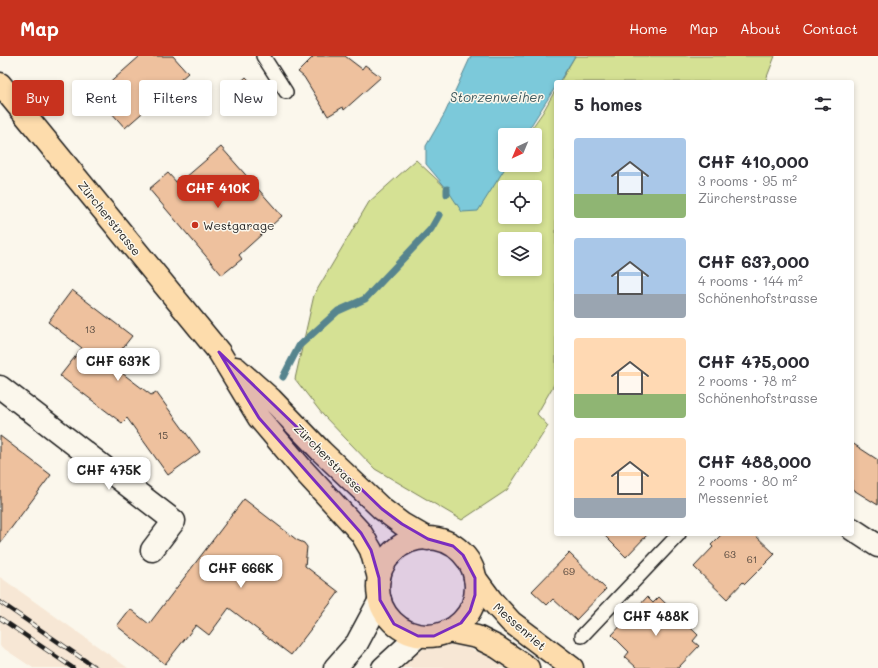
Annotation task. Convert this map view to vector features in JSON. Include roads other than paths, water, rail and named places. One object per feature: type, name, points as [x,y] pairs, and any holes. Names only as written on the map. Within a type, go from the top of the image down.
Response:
[{"type":"main road","name":"Zürcherstrasse","points":[[0,84],[219,352],[259,418],[303,470],[361,533],[371,550],[379,578]]},
{"type":"main road","name":"Zürcherstrasse","points":[[219,352],[271,399],[320,451],[382,510],[428,539]]},
{"type":"main road","name":"Messenriet","points":[[428,539],[441,541],[453,546],[463,555],[470,566],[474,578],[475,595],[470,611],[461,623],[448,632],[434,636],[418,636],[405,631],[394,624],[385,613],[378,589],[379,578],[383,565],[402,545],[415,540],[428,539]]},
{"type":"main road","name":"Messenriet","points":[[474,578],[511,622],[572,668]]},
{"type":"main road","name":"Messenriet","points":[[448,632],[477,637],[497,646],[528,668]]},
{"type":"street","points":[[0,387],[174,521],[152,550]]},
{"type":"street","points":[[854,530],[878,546]]},
{"type":"street","points":[[335,668],[357,643],[380,600]]},
{"type":"street","points":[[383,668],[418,636]]},
{"type":"lane","points":[[263,56],[286,92]]},
{"type":"lane","points":[[582,636],[677,536]]},
{"type":"water","name":"Storzenweiher","points":[[471,56],[575,56],[560,80],[554,80],[554,89],[529,128],[498,128],[498,172],[503,172],[478,211],[462,212],[447,189],[426,164],[426,146],[445,113]]},
{"type":"waterway","points":[[447,189],[447,194]]},
{"type":"waterway","points":[[283,377],[299,346],[338,311],[365,299],[431,229],[439,215]]},
{"type":"railway","points":[[0,602],[96,668]]},
{"type":"railway","points":[[0,618],[73,668]]},
{"type":"place","name":"Westgarage","points":[[195,225]]}]
